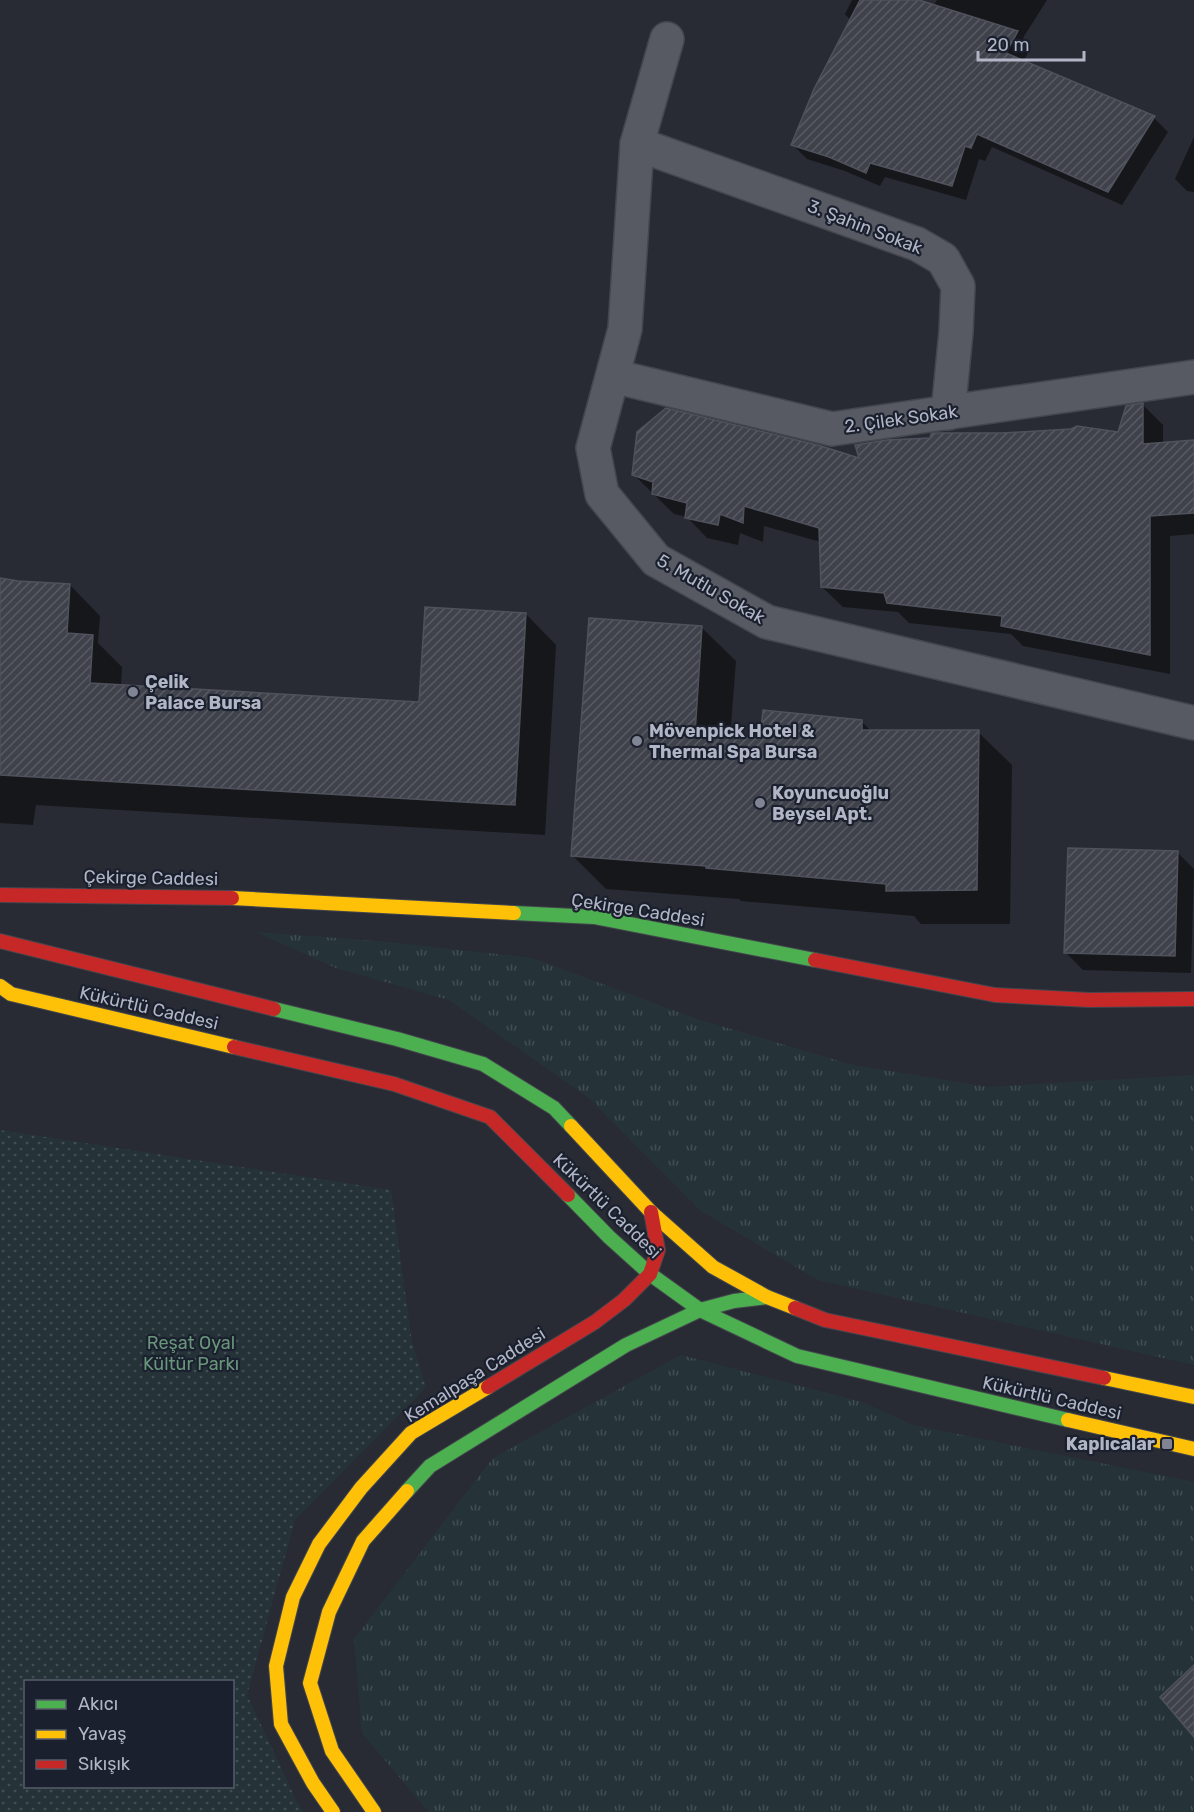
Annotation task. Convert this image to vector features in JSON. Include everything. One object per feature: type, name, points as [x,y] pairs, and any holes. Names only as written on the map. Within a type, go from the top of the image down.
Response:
[{"type":"main road","name":"Çekirge Caddesi","points":[[0,895],[204,896],[594,917],[994,995],[1089,1000],[1194,999]]},
{"type":"main road","name":"Kükürtlü Caddesi","points":[[0,941],[397,1039],[483,1064],[554,1108],[651,1212],[713,1267],[767,1297],[825,1320],[1194,1397]]},
{"type":"main road","name":"Kükürtlü Caddesi","points":[[0,986],[11,994],[394,1084],[490,1117],[609,1237],[650,1274],[700,1310],[797,1356],[1194,1449]]},
{"type":"main road","points":[[650,1274],[658,1250],[651,1212]]},
{"type":"main road","name":"Kemalpaşa Caddesi","points":[[333,1812],[313,1783],[281,1724],[276,1666],[293,1597],[319,1544],[361,1488],[411,1433],[595,1323],[624,1300],[650,1274]]},
{"type":"main road","points":[[374,1812],[332,1751],[310,1683],[329,1612],[363,1541],[430,1466],[626,1345],[700,1310],[735,1301],[767,1297]]},
{"type":"street","name":"5. Mutlu Sokak","points":[[667,39],[637,144],[625,329],[592,448],[602,494],[656,560],[767,622],[1194,723]]},
{"type":"street","name":"3. Şahin Sokak","points":[[637,144],[917,244],[943,259],[958,286],[948,413]]},
{"type":"street","name":"2. Çilek Sokak","points":[[613,376],[832,429],[1194,377]]},
{"type":"green space","points":[[256,932],[378,941],[532,958],[697,1019],[853,1065],[988,1087],[1194,1075],[1194,1365],[818,1280],[701,1211],[589,1098],[449,1000],[336,968]]},
{"type":"green space","name":"Reşat Oyal Kültür Parkı","points":[[0,1130],[391,1190],[412,1343],[426,1387],[295,1520],[247,1695],[297,1802],[304,1812],[0,1812]]},
{"type":"green space","points":[[681,1355],[862,1402],[913,1425],[1194,1482],[1194,1812],[429,1812],[362,1733],[354,1639],[493,1458]]},
{"type":"building","points":[[860,0],[919,0],[1018,31],[1006,53],[1155,116],[1108,192],[977,134],[971,148],[965,146],[952,186],[870,163],[866,173],[829,157],[791,145],[814,89]]},
{"type":"building","points":[[1143,403],[1143,444],[1194,440],[1194,513],[1150,516],[1150,655],[1001,626],[1002,616],[887,603],[884,593],[821,587],[819,528],[744,506],[743,523],[720,514],[718,525],[685,518],[687,503],[652,494],[653,482],[632,475],[637,432],[666,408],[821,446],[859,458],[855,445],[887,440],[930,438],[933,433],[1003,433],[1071,429],[1077,426],[1118,432],[1126,406]]},
{"type":"building","name":"Çelik Palace Bursa","points":[[0,578],[70,584],[67,633],[93,635],[90,683],[419,702],[425,607],[526,613],[515,805],[0,775]]},
{"type":"building","points":[[589,618],[702,626],[695,734],[760,739],[763,710],[862,720],[862,730],[979,730],[977,890],[886,891],[886,884],[706,868],[706,866],[571,856]]},
{"type":"building","points":[[1068,848],[1178,851],[1175,956],[1064,953]]},
{"type":"building","points":[[1194,1665],[1194,1737],[1160,1697]]},
{"type":"traffic: fast","points":[[514,913],[594,917],[815,960]]},
{"type":"traffic: fast","points":[[274,1009],[397,1039],[483,1064],[554,1108],[571,1126]]},
{"type":"traffic: fast","points":[[568,1195],[609,1237],[650,1274],[700,1310],[797,1356],[1068,1420]]},
{"type":"traffic: fast","points":[[407,1491],[430,1466],[626,1345],[700,1310],[734,1301],[767,1297]]},
{"type":"traffic: slow","points":[[232,898],[514,913]]},
{"type":"traffic: slow","points":[[0,986],[11,994],[234,1047]]},
{"type":"traffic: slow","points":[[571,1126],[651,1212],[713,1267],[767,1297],[795,1308]]},
{"type":"traffic: slow","points":[[1104,1378],[1194,1397]]},
{"type":"traffic: slow","points":[[333,1812],[313,1783],[281,1724],[276,1666],[293,1597],[319,1544],[361,1488],[411,1433],[488,1387]]},
{"type":"traffic: slow","points":[[1068,1420],[1194,1449]]},
{"type":"traffic: slow","points":[[374,1812],[332,1751],[310,1683],[329,1612],[363,1541],[407,1491]]},
{"type":"traffic: jam","points":[[0,895],[232,898]]},
{"type":"traffic: jam","points":[[0,941],[274,1009]]},
{"type":"traffic: jam","points":[[815,960],[995,995],[1089,1000],[1194,999]]},
{"type":"traffic: jam","points":[[234,1047],[394,1084],[490,1117],[568,1195]]},
{"type":"traffic: jam","points":[[488,1387],[595,1322],[624,1300],[650,1274],[658,1250],[651,1212]]},
{"type":"traffic: jam","points":[[795,1308],[825,1320],[1104,1378]]},
{"type":"place","name":"Çelik Palace Bursa","points":[[133,692]]},
{"type":"place","name":"Mövenpick Hotel & Thermal Spa Bursa","points":[[637,741]]},
{"type":"place","name":"Koyuncuoğlu Beysel Apt.","points":[[760,803]]},
{"type":"place","name":"Kaplıcalar","points":[[1167,1444]]}]
